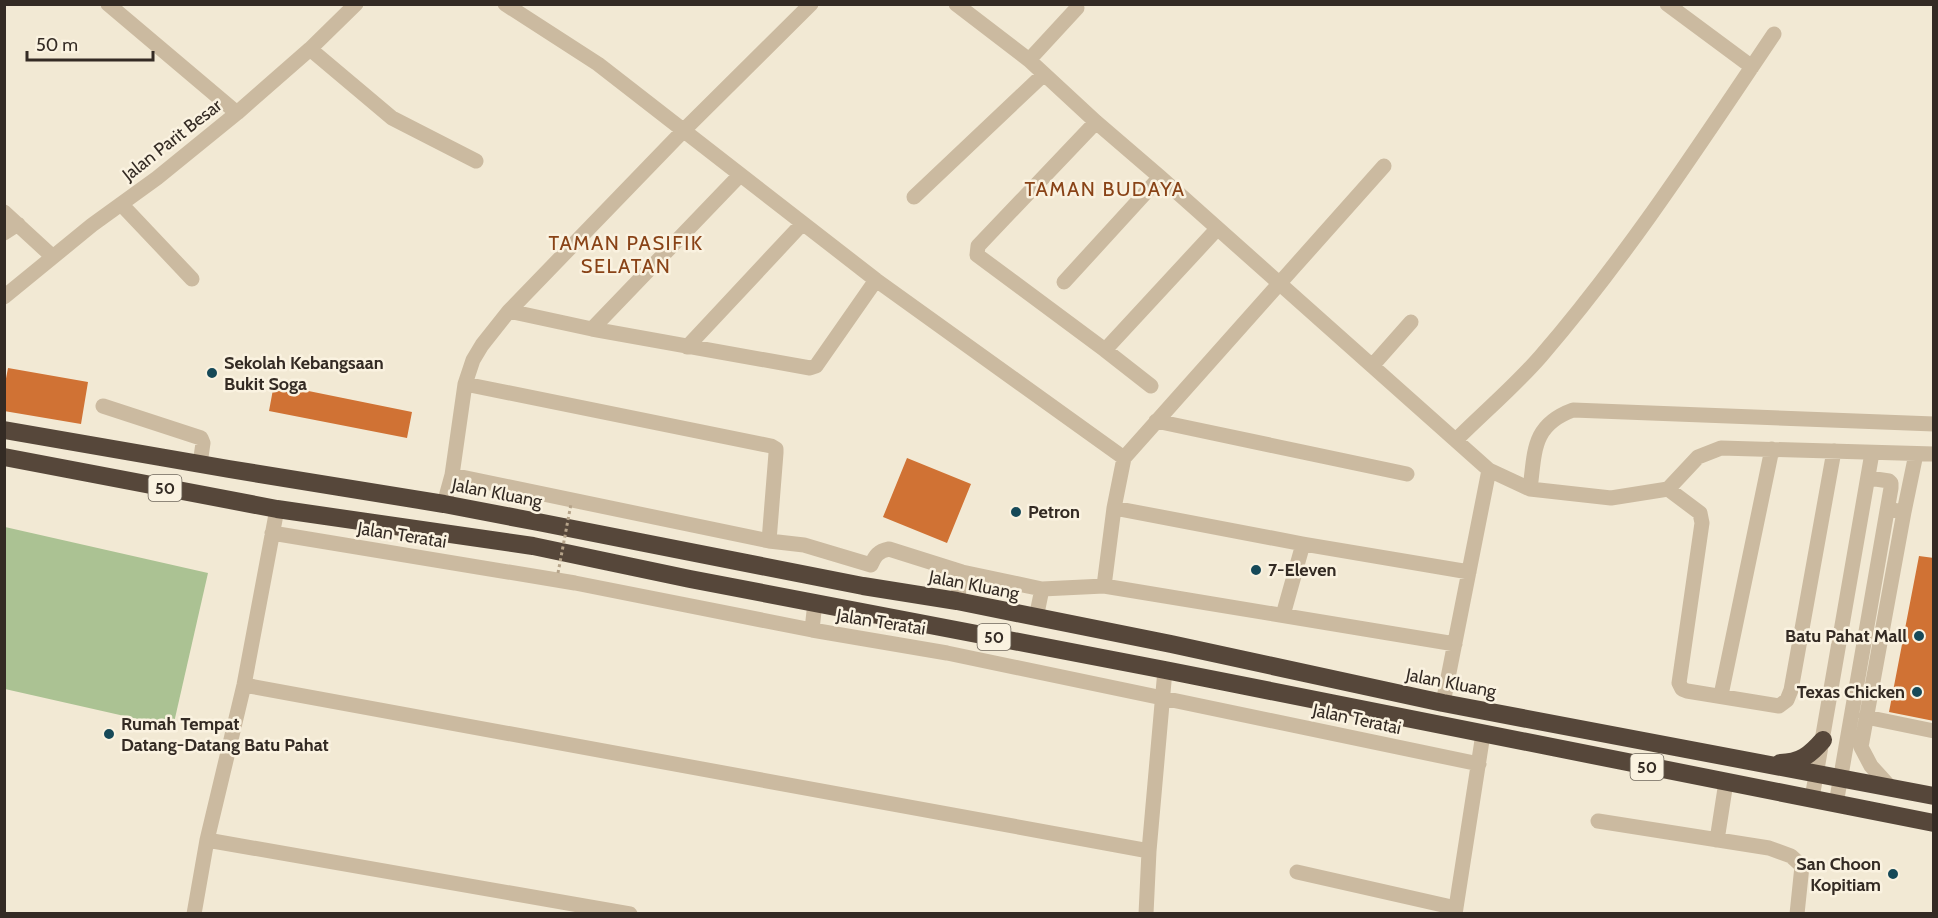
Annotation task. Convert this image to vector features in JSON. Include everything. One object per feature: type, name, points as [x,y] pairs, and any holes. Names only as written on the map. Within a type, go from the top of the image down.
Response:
[{"type":"highway","name":"Jalan Kluang","points":[[4,430],[229,470],[444,504],[1171,644],[1443,703],[1934,796]]},
{"type":"highway","name":"50","points":[[4,457],[277,509],[533,546],[690,579],[813,619],[1165,670],[1934,823]]},
{"type":"highway","points":[[229,470],[263,485],[272,496],[277,509]]},
{"type":"highway","points":[[1760,763],[1790,763],[1804,759],[1823,740]]},
{"type":"street","points":[[108,4],[237,113]]},
{"type":"street","name":"Jalan Parit Besar","points":[[4,297],[237,113],[310,49],[356,4]]},
{"type":"street","points":[[505,4],[598,64],[876,280],[1124,458]]},
{"type":"street","points":[[444,504],[452,475],[465,384],[473,360],[482,345],[509,311],[684,130],[811,4]]},
{"type":"street","points":[[956,4],[1029,60],[1043,75],[1489,470],[1530,489],[1611,498],[1668,489],[1698,458],[1721,448],[1934,454]]},
{"type":"street","points":[[1667,4],[1752,67]]},
{"type":"street","points":[[1029,60],[1077,8]]},
{"type":"street","points":[[1456,440],[1539,359],[1585,303],[1654,211],[1774,34]]},
{"type":"street","points":[[310,49],[392,118],[476,160]]},
{"type":"street","points":[[914,197],[1043,75]]},
{"type":"street","points":[[1096,122],[978,246],[976,251],[977,255],[1106,350],[1151,387]]},
{"type":"street","points":[[1104,586],[1114,508],[1124,458],[1384,166]]},
{"type":"street","points":[[592,329],[740,175]]},
{"type":"street","points":[[1064,282],[1160,177]]},
{"type":"street","points":[[121,204],[192,279]]},
{"type":"street","points":[[4,212],[53,257]]},
{"type":"street","points":[[4,233],[18,224]]},
{"type":"street","points":[[687,347],[802,224]]},
{"type":"street","points":[[1106,350],[1217,229]]},
{"type":"street","points":[[509,311],[592,329],[802,368],[816,366],[876,280]]},
{"type":"street","points":[[1372,366],[1411,322]]},
{"type":"street","points":[[465,384],[771,446],[776,449],[776,453],[769,541]]},
{"type":"street","points":[[104,406],[201,438],[203,443],[200,464]]},
{"type":"street","points":[[1530,489],[1537,439],[1547,425],[1559,415],[1573,410],[1934,424]]},
{"type":"street","points":[[1156,421],[1407,474]]},
{"type":"street","points":[[1720,695],[1772,449]]},
{"type":"street","points":[[1668,489],[1700,513],[1702,524],[1679,683],[1682,689],[1779,706],[1786,700],[1791,690],[1834,451]]},
{"type":"street","points":[[1812,798],[1872,453]]},
{"type":"street","points":[[1891,788],[1870,766],[1861,747],[1916,454]]},
{"type":"street","points":[[1443,703],[1489,470]]},
{"type":"street","points":[[452,475],[769,541],[804,545],[871,565]]},
{"type":"street","points":[[1836,804],[1891,483],[1869,478]]},
{"type":"street","points":[[1114,508],[1303,544],[1469,572]]},
{"type":"street","points":[[1888,508],[1904,512]]},
{"type":"street","points":[[194,914],[207,840],[244,685],[277,509]]},
{"type":"street","name":"Jalan Teratai","points":[[272,533],[575,583],[813,619],[947,653],[1479,764]]},
{"type":"street","points":[[1283,615],[1303,544]]},
{"type":"street","points":[[863,586],[876,554],[889,549],[962,572],[1042,589],[1104,586],[1455,644]]},
{"type":"street","points":[[829,553],[837,568],[837,580]]},
{"type":"street","points":[[957,602],[962,572]]},
{"type":"street","points":[[1036,618],[1042,589]]},
{"type":"street","points":[[1146,914],[1149,851],[1165,670]]},
{"type":"street","points":[[244,685],[1149,851]]},
{"type":"street","points":[[1866,717],[1934,731]]},
{"type":"street","points":[[1297,872],[1456,911],[1483,734]]},
{"type":"street","points":[[1717,840],[1726,782]]},
{"type":"street","points":[[1598,821],[1769,848],[1791,856],[1802,866],[1797,914]]},
{"type":"street","points":[[207,840],[597,911],[630,914]]},
{"type":"path","points":[[558,573],[571,504]]},
{"type":"green space","points":[[5,527],[208,573],[173,727],[5,689]]},
{"type":"building","points":[[8,368],[88,382],[81,424],[4,411],[4,389]]},
{"type":"building","points":[[274,384],[412,412],[407,438],[269,411]]},
{"type":"building","points":[[907,458],[971,484],[947,543],[883,517]]},
{"type":"building","name":"Batu Pahat Mall","points":[[1919,556],[1934,558],[1934,721],[1889,712]]},
{"type":"place","name":"Sekolah Kebangsaan Bukit Soga","points":[[212,373]]},
{"type":"place","name":"Petron","points":[[1016,512]]},
{"type":"place","name":"7-Eleven","points":[[1256,570]]},
{"type":"place","name":"Batu Pahat Mall","points":[[1919,636]]},
{"type":"place","name":"Texas Chicken","points":[[1917,692]]},
{"type":"place","name":"Rumah Tempat Datang-Datang Batu Pahat","points":[[109,734]]},
{"type":"place","name":"San Choon Kopitiam","points":[[1893,874]]},
{"type":"district","name":"TAMAN BUDAYA","points":[[1105,189]]},
{"type":"district","name":"TAMAN PASIFIK SELATAN","points":[[626,254]]}]
